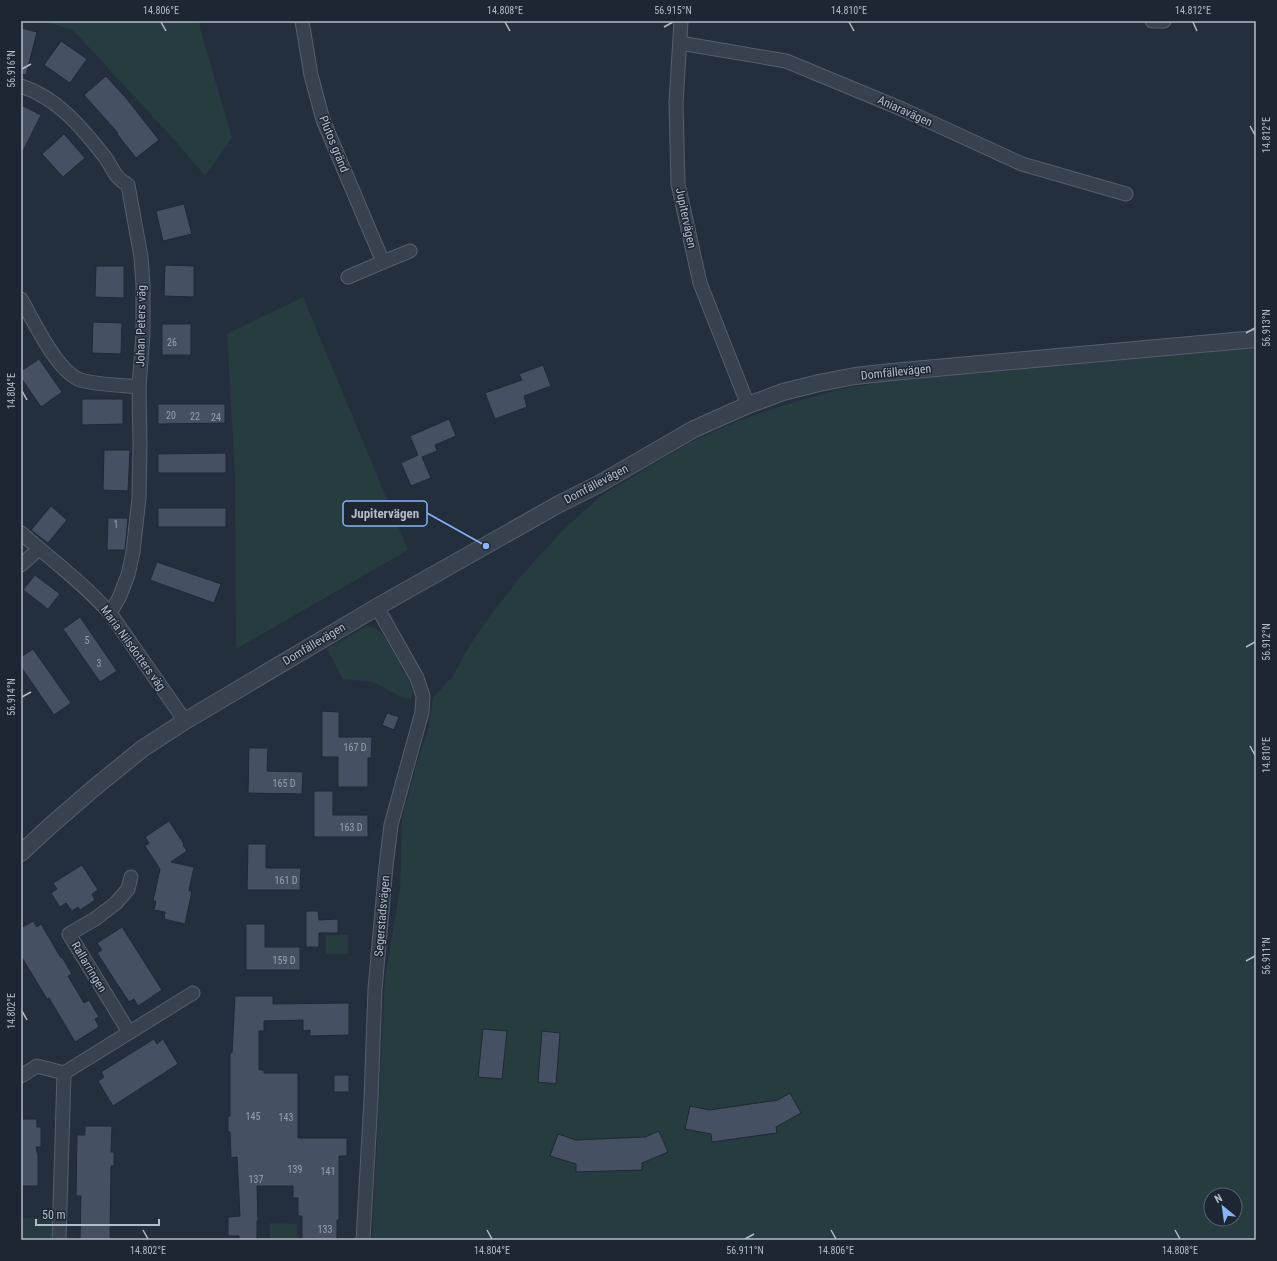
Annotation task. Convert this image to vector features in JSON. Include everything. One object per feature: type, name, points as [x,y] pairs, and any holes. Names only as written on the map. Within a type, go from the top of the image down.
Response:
[{"type":"street","name":"Plutos gränd","points":[[302,21],[311,75],[322,120],[383,262]]},
{"type":"street","name":"Jupitervägen","points":[[681,21],[676,103],[678,184],[700,283],[748,405]]},
{"type":"street","points":[[1152,21],[1164,21]]},
{"type":"street","name":"Aniaravägen","points":[[680,43],[786,61],[902,109],[1022,164],[1126,194]]},
{"type":"street","name":"Johan Peters väg","points":[[21,86],[45,96],[64,110],[108,161],[119,180],[128,185],[141,257],[143,285],[143,334],[139,387],[139,498],[133,552],[128,575],[119,598],[110,613]]},
{"type":"street","points":[[348,277],[410,251]]},
{"type":"street","points":[[21,299],[56,358],[70,374],[89,382],[139,387]]},
{"type":"street","name":"Domfällevägen","points":[[21,853],[88,793],[142,749],[185,721],[377,607],[559,504],[599,484],[694,429],[748,405],[782,392],[855,376],[1256,339]]},
{"type":"street","name":"Maria Nilsdotters väg","points":[[21,533],[71,574],[97,598],[110,613],[185,721]]},
{"type":"street","points":[[21,565],[40,549]]},
{"type":"street","name":"Segerstadsvägen","points":[[363,1240],[371,1099],[375,989],[386,866],[391,825],[422,712],[423,696],[417,678],[377,607]]},
{"type":"street","name":"Rallarringen","points":[[129,1032],[70,934],[95,919],[116,903],[128,889],[131,877]]},
{"type":"street","points":[[21,1076],[37,1066],[64,1073],[193,993]]},
{"type":"street","points":[[59,1240],[64,1073]]},
{"type":"green space","points":[[42,21],[199,21],[232,138],[205,176],[180,146],[73,30]]},
{"type":"green space","points":[[303,297],[408,550],[236,649],[235,477],[227,334]]},
{"type":"green space","points":[[1256,348],[1256,1240],[372,1240],[385,978],[400,888],[402,819],[418,758],[429,728],[433,698],[453,676],[470,645],[492,613],[522,575],[564,529],[601,496],[689,443],[738,421],[787,404],[837,390],[888,381]]},
{"type":"green space","points":[[367,626],[377,629],[385,637],[409,682],[413,693],[411,699],[403,698],[373,682],[343,679],[327,649]]},
{"type":"green space","points":[[326,935],[348,935],[348,954],[326,954]]},
{"type":"green space","points":[[21,1218],[52,1219],[51,1240],[21,1240]]},
{"type":"green space","points":[[270,1223],[297,1224],[297,1240],[270,1240]]},
{"type":"building","points":[[21,28],[37,32],[26,75],[21,74]]},
{"type":"building","points":[[61,41],[87,59],[70,83],[44,65]]},
{"type":"building","points":[[106,76],[126,98],[159,140],[136,158],[117,134],[118,133],[84,95]]},
{"type":"building","points":[[21,105],[41,115],[21,155]]},
{"type":"building","points":[[64,134],[85,158],[63,177],[42,154]]},
{"type":"building","points":[[184,204],[192,234],[163,241],[156,211]]},
{"type":"building","points":[[165,265],[194,266],[194,297],[164,296]]},
{"type":"building","points":[[96,266],[124,266],[124,298],[95,297]]},
{"type":"building","points":[[93,322],[122,323],[121,354],[92,353]]},
{"type":"building","points":[[162,324],[191,324],[191,355],[162,355]]},
{"type":"building","points":[[39,359],[62,392],[41,407],[21,378],[21,371]]},
{"type":"building","points":[[543,365],[551,386],[524,396],[527,407],[495,419],[485,393],[522,380],[519,374]]},
{"type":"building","points":[[82,399],[123,399],[123,424],[82,425]]},
{"type":"building","points":[[158,404],[225,404],[225,423],[158,424]]},
{"type":"building","points":[[449,419],[456,436],[435,445],[437,451],[422,457],[431,478],[411,486],[401,463],[418,455],[410,436]]},
{"type":"building","points":[[104,450],[130,450],[128,491],[103,490]]},
{"type":"building","points":[[226,453],[226,473],[158,473],[158,454]]},
{"type":"building","points":[[51,506],[67,520],[48,543],[31,530]]},
{"type":"building","points":[[158,508],[226,508],[226,527],[158,527]]},
{"type":"building","points":[[108,518],[128,518],[125,550],[107,550]]},
{"type":"building","points":[[157,562],[221,584],[214,603],[150,580]]},
{"type":"building","points":[[35,575],[60,594],[48,609],[23,590]]},
{"type":"building","points":[[80,617],[117,671],[100,682],[63,629]]},
{"type":"building","points":[[33,649],[71,703],[54,715],[21,667],[21,657]]},
{"type":"building","points":[[322,711],[339,712],[339,737],[372,737],[371,758],[368,758],[368,787],[338,787],[338,757],[322,757]]},
{"type":"building","points":[[387,713],[399,717],[394,730],[382,725]]},
{"type":"building","points":[[249,748],[268,748],[267,771],[303,772],[302,794],[248,793]]},
{"type":"building","points":[[314,791],[333,791],[333,815],[368,815],[368,837],[314,837]]},
{"type":"building","points":[[169,821],[187,851],[171,862],[194,867],[189,891],[192,891],[185,924],[164,919],[165,912],[154,910],[156,901],[153,901],[160,869],[145,846],[149,843],[145,837]]},
{"type":"building","points":[[248,844],[266,844],[266,868],[301,868],[300,890],[247,890]]},
{"type":"building","points":[[82,865],[98,890],[92,894],[95,900],[80,910],[78,907],[72,911],[66,903],[60,907],[51,893],[57,889],[53,883]]},
{"type":"building","points":[[306,911],[318,911],[319,920],[338,919],[338,933],[319,933],[319,947],[306,947]]},
{"type":"building","points":[[33,921],[37,927],[41,924],[72,974],[68,976],[84,1003],[89,1000],[99,1017],[95,1019],[99,1027],[75,1042],[49,998],[47,999],[21,956],[21,928]]},
{"type":"building","points":[[246,924],[265,924],[265,947],[300,947],[300,970],[246,970]]},
{"type":"building","points":[[122,927],[162,990],[138,1006],[134,999],[129,1002],[97,953],[102,950],[97,943]]},
{"type":"building","points":[[235,996],[273,996],[273,1004],[349,1003],[349,1035],[310,1036],[310,1030],[303,1031],[303,1020],[264,1021],[264,1031],[259,1031],[259,1070],[264,1070],[264,1073],[298,1073],[298,1138],[347,1138],[347,1156],[339,1156],[339,1220],[337,1220],[337,1240],[302,1240],[302,1216],[298,1216],[298,1198],[293,1198],[293,1186],[257,1186],[257,1240],[239,1240],[239,1236],[228,1236],[228,1217],[240,1216],[237,1157],[231,1158],[230,1132],[228,1132],[228,1116],[230,1116],[230,1053],[232,1053]]},
{"type":"building","points":[[483,1029],[507,1031],[502,1079],[478,1077]]},
{"type":"building","points":[[542,1031],[560,1033],[556,1084],[538,1082]]},
{"type":"building","points":[[154,1039],[157,1044],[163,1039],[178,1064],[113,1106],[98,1081],[104,1077],[101,1072]]},
{"type":"building","points":[[334,1075],[349,1075],[349,1092],[334,1092]]},
{"type":"building","points":[[790,1093],[801,1113],[776,1127],[777,1133],[712,1142],[711,1134],[685,1129],[690,1106],[709,1110],[778,1100]]},
{"type":"building","points":[[21,1119],[37,1119],[37,1127],[41,1127],[41,1147],[36,1147],[38,1156],[38,1186],[21,1186]]},
{"type":"building","points":[[85,1126],[112,1126],[111,1152],[114,1152],[114,1166],[111,1166],[110,1240],[80,1240],[81,1196],[76,1196],[77,1135],[85,1135]]},
{"type":"building","points":[[659,1131],[668,1152],[642,1163],[642,1170],[576,1172],[576,1164],[550,1156],[558,1134],[576,1140],[645,1137]]},
{"type":"place","name":"Jupitervägen","points":[[486,546]]}]
